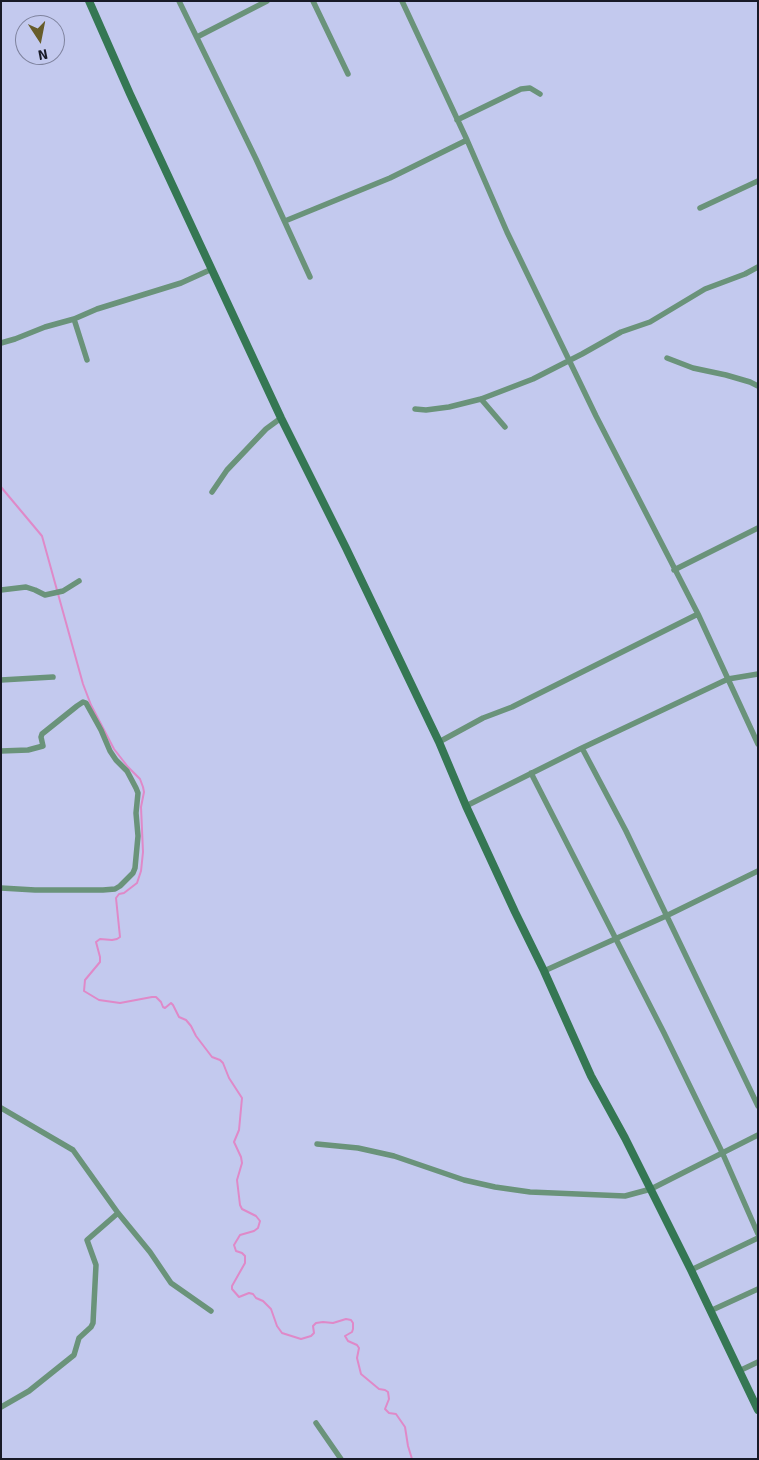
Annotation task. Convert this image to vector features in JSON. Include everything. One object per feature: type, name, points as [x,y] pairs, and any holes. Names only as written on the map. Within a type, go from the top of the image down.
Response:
[{"type":"street","points":[[89,1],[130,94],[281,418],[439,742],[466,806],[544,970],[592,1079],[651,1189],[758,1410]]},
{"type":"street","points":[[178,1],[197,37],[310,277]]},
{"type":"street","points":[[197,37],[267,1]]},
{"type":"street","points":[[313,1],[348,74]]},
{"type":"street","points":[[402,1],[467,140],[507,232],[596,416],[698,614],[758,744]]},
{"type":"street","points":[[457,120],[521,89],[530,88],[540,94]]},
{"type":"street","points":[[285,222],[390,178],[467,140]]},
{"type":"street","points":[[700,208],[758,182]]},
{"type":"street","points":[[416,409],[426,410],[449,407],[480,399],[533,379],[621,332],[650,322],[704,289],[745,274],[758,267]]},
{"type":"street","points":[[1,342],[15,339],[97,309],[181,283],[212,269]]},
{"type":"street","points":[[74,319],[87,360]]},
{"type":"street","points":[[667,358],[693,368],[726,375],[758,386]]},
{"type":"street","points":[[480,399],[505,427]]},
{"type":"street","points":[[212,492],[227,470],[266,429],[281,418]]},
{"type":"street","points":[[674,570],[758,528]]},
{"type":"street","points":[[1,590],[26,587],[45,595],[54,594],[79,581]]},
{"type":"street","points":[[439,742],[486,716],[512,707],[698,614]]},
{"type":"street","points":[[466,806],[582,748],[728,679],[758,674]]},
{"type":"street","points":[[1,680],[53,677]]},
{"type":"street","points":[[1,751],[28,750],[43,746],[42,734],[83,702],[86,703],[101,730],[110,751],[127,771],[138,793],[136,813],[138,836],[135,868],[120,886],[115,889],[103,890],[1,888]]},
{"type":"street","points":[[582,748],[626,831],[758,1106]]},
{"type":"street","points":[[531,773],[722,1152],[758,1234]]},
{"type":"street","points":[[544,970],[666,916],[758,871]]},
{"type":"street","points":[[1,1108],[71,1149],[173,1285],[211,1311]]},
{"type":"street","points":[[317,1144],[358,1148],[394,1156],[464,1180],[530,1192],[626,1196],[651,1189],[758,1135]]},
{"type":"street","points":[[1,1407],[29,1391],[74,1355],[79,1338],[92,1327],[96,1265],[87,1240],[118,1213]]},
{"type":"street","points":[[691,1270],[758,1238]]},
{"type":"street","points":[[710,1311],[758,1289]]},
{"type":"street","points":[[739,1371],[758,1362]]},
{"type":"street","points":[[316,1423],[341,1459]]},
{"type":"waterway","points":[[1,487],[42,536],[83,684],[91,705],[114,749],[140,779],[144,792],[141,807],[143,852],[141,871],[137,883],[124,893],[119,894],[116,898],[120,937],[112,940],[100,939],[96,942],[100,962],[85,980],[84,991],[99,1000],[120,1003],[152,997],[156,997],[165,1008],[171,1003],[179,1017],[186,1020],[191,1026],[212,1057],[223,1063],[229,1078],[242,1098],[239,1130],[234,1142],[242,1163],[237,1180],[240,1205],[242,1209],[256,1216],[260,1221],[258,1228],[240,1235],[234,1245],[236,1251],[245,1256],[245,1263],[232,1289],[239,1297],[249,1293],[263,1301],[271,1309],[277,1326],[282,1333],[301,1339],[314,1333],[313,1326],[316,1323],[351,1320],[353,1323],[352,1332],[345,1336],[348,1341],[359,1348],[357,1358],[361,1374],[379,1389],[388,1392],[389,1399],[385,1409],[389,1413],[396,1414],[405,1427],[412,1459]]}]
